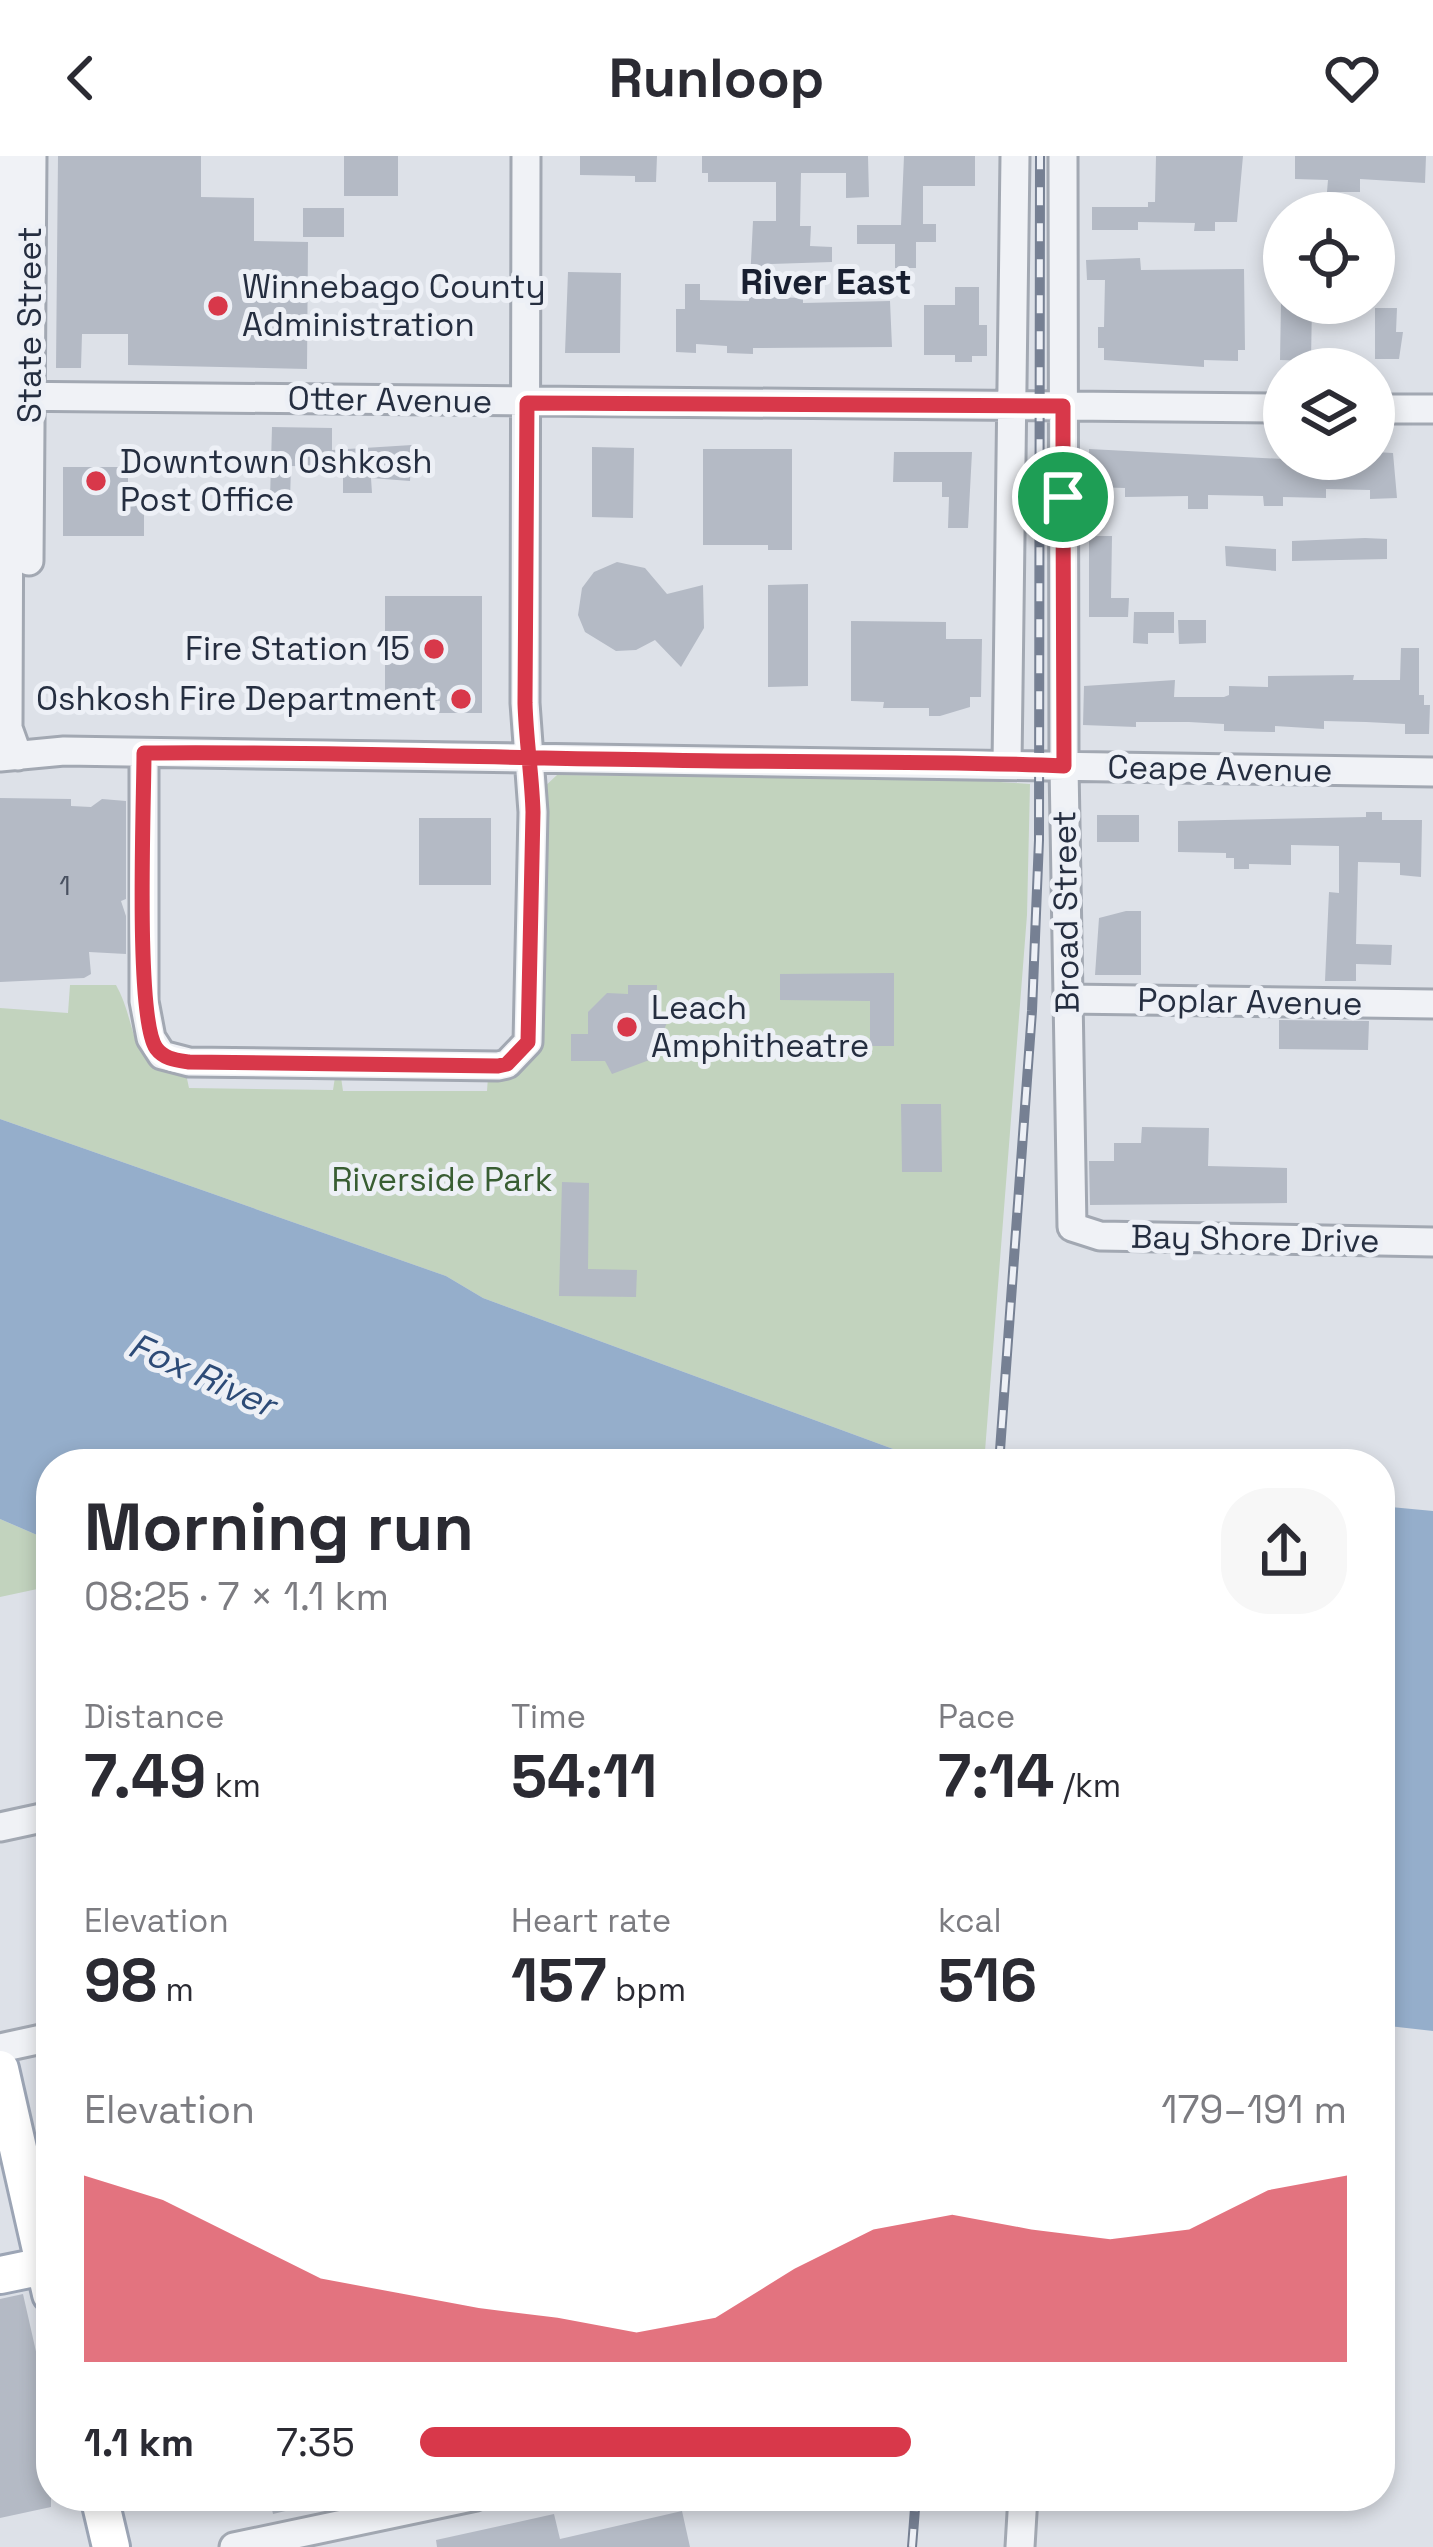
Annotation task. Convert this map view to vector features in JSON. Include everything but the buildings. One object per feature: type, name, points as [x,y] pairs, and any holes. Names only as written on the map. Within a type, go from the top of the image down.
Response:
[{"type":"main road","points":[[0,2069],[36,2220]]},
{"type":"main road","points":[[0,2275],[36,2275]]},
{"type":"main road","points":[[103,2511],[111,2547]]},
{"type":"street","name":"State Street","points":[[9,756],[25,730],[10,156]]},
{"type":"street","name":"State Street","points":[[13,396],[32,156]]},
{"type":"street","points":[[144,753],[145,1000],[151,1038],[162,1055],[189,1062],[498,1066],[507,1064],[528,1042],[533,812],[525,703],[526,156]]},
{"type":"street","points":[[1007,764],[1016,156]]},
{"type":"street","name":"Broad Street","points":[[1063,156],[1068,1184],[1070,1220],[1078,1232]]},
{"type":"street","name":"Otter Avenue","points":[[13,396],[1263,408]]},
{"type":"street","points":[[1395,409],[1433,409]]},
{"type":"street","name":"Ceape Avenue","points":[[9,756],[144,753],[1433,772]]},
{"type":"street","name":"Poplar Avenue","points":[[1066,999],[1433,1004]]},
{"type":"street","name":"Bay Shore Drive","points":[[1078,1232],[1433,1242]]},
{"type":"street","points":[[0,1827],[36,1819]]},
{"type":"street","points":[[0,2048],[36,2040]]},
{"type":"street","points":[[234,2547],[405,2511]]},
{"type":"street","points":[[1020,2547],[1022,2511]]},
{"type":"green space","name":"Riverside Park","points":[[557,775],[1030,784],[1027,915],[985,1449],[893,1449],[483,1298],[446,1276],[0,1119],[0,1008],[68,1013],[70,985],[116,985],[144,1056],[167,1071],[186,1074],[189,1088],[333,1090],[335,1077],[341,1077],[343,1091],[487,1091],[488,1077],[516,1069],[541,790]]},
{"type":"green space","points":[[0,1519],[36,1535],[36,1589],[0,1597]]},
{"type":"water","name":"Fox River","points":[[0,1119],[446,1276],[483,1298],[893,1449],[36,1449],[36,1535],[0,1519]]},
{"type":"water","points":[[1395,1507],[1433,1511],[1433,2031],[1395,2027]]},
{"type":"railway","points":[[1000,1449],[1032,1011],[1039,840],[1040,156]]},
{"type":"railway","points":[[912,2547],[915,2511]]},
{"type":"place","name":"Winnebago County Administration","points":[[218,306]]},
{"type":"place","name":"Downtown Oshkosh Post Office","points":[[96,481]]},
{"type":"place","name":"Fire Station 15","points":[[434,649]]},
{"type":"place","name":"Oshkosh Fire Department","points":[[461,699]]},
{"type":"place","name":"Leach Amphitheatre","points":[[627,1027]]},
{"type":"district","name":"River East","points":[[826,282]]},
{"type":"route","points":[[1063,497],[1063,406],[527,403],[525,703],[530,758],[533,812],[528,1042],[507,1064],[498,1066],[189,1062],[162,1055],[155,1046],[145,1000],[144,753],[530,758],[700,761],[1007,764],[1064,766],[1063,497]]}]
